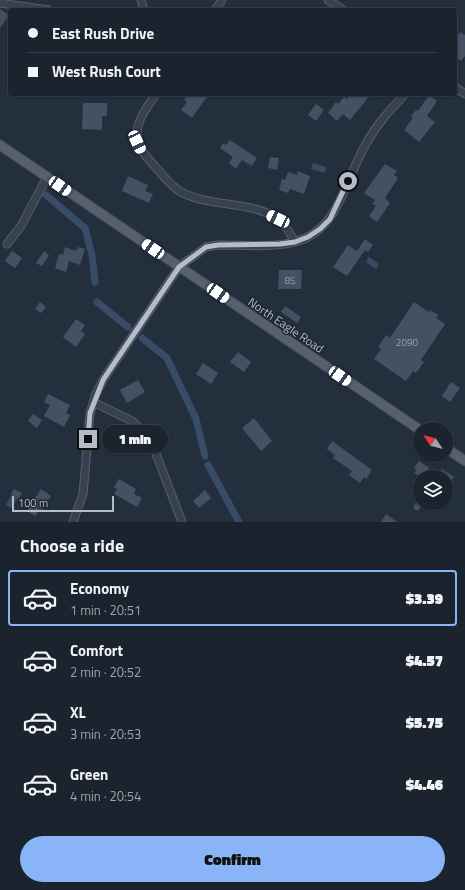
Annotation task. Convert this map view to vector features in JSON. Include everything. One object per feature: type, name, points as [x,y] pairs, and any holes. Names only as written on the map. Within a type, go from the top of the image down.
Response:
[{"type":"main road","name":"North Eagle Road","points":[[0,145],[413,425]]},
{"type":"main road","points":[[453,453],[465,461]]},
{"type":"street","points":[[328,0],[340,8]]},
{"type":"street","points":[[0,3],[34,8]]},
{"type":"street","points":[[155,96],[143,113],[136,133],[137,142],[143,154],[182,192],[265,212],[278,219],[288,230],[295,242]]},
{"type":"street","points":[[73,522],[83,494],[89,424],[93,402],[107,373],[179,267],[206,247],[218,245],[295,242],[308,237],[320,229],[330,219],[367,142],[380,123],[403,96]]},
{"type":"street","points":[[7,244],[20,226],[47,177]]},
{"type":"street","points":[[93,402],[132,421],[150,438],[182,522]]},
{"type":"water","points":[[313,163],[326,167],[325,173],[311,169]]},
{"type":"water","points":[[369,257],[379,264],[376,269],[366,262]]},
{"type":"water","points":[[12,494],[18,498],[11,508],[6,505]]},
{"type":"building","points":[[0,9],[8,14],[8,16],[0,28]]},
{"type":"building","points":[[460,32],[465,35],[465,56],[461,61],[457,58],[457,36]]},
{"type":"building","points":[[187,96],[208,96],[192,118],[181,110],[187,102],[184,100]]},
{"type":"building","points":[[349,96],[369,96],[350,120],[343,114],[337,121],[328,113],[336,102],[338,104],[344,97],[347,99]]},
{"type":"building","points":[[428,96],[437,101],[427,116],[435,122],[419,142],[404,130],[413,118],[411,116],[416,110],[418,111]]},
{"type":"building","points":[[83,103],[107,103],[107,116],[102,116],[102,130],[82,129]]},
{"type":"building","points":[[316,104],[324,110],[316,121],[308,115]]},
{"type":"building","points":[[230,140],[257,158],[252,166],[242,160],[236,169],[229,163],[233,157],[220,148],[223,143],[226,145]]},
{"type":"building","points":[[270,157],[279,158],[277,170],[268,168]]},
{"type":"building","points":[[385,164],[397,171],[394,175],[398,178],[385,198],[390,203],[377,222],[369,216],[376,206],[372,204],[375,200],[364,193]]},
{"type":"building","points":[[298,171],[310,176],[304,194],[290,189],[288,193],[279,190],[282,179],[285,180],[288,172],[297,175]]},
{"type":"building","points":[[128,176],[148,185],[145,191],[153,194],[149,203],[122,191]]},
{"type":"building","points":[[365,239],[373,245],[368,252],[365,250],[347,276],[333,267],[348,245],[357,251]]},
{"type":"building","points":[[65,247],[76,251],[78,247],[85,249],[80,265],[69,261],[66,272],[55,268],[59,254],[63,255]]},
{"type":"building","points":[[12,251],[22,258],[15,268],[5,261]]},
{"type":"building","points":[[44,251],[49,255],[42,266],[36,263]]},
{"type":"building","points":[[279,270],[302,270],[301,289],[278,289]]},
{"type":"building","points":[[40,302],[46,307],[41,313],[35,309]]},
{"type":"building","points":[[414,302],[429,312],[430,310],[438,315],[436,318],[445,324],[421,360],[424,362],[416,373],[413,371],[406,381],[374,359],[381,349],[378,347],[386,335],[390,338]]},
{"type":"building","points":[[285,306],[301,317],[297,323],[281,312]]},
{"type":"building","points":[[76,319],[85,325],[81,331],[85,334],[76,347],[63,337]]},
{"type":"building","points":[[238,352],[251,362],[244,372],[230,362]]},
{"type":"building","points":[[203,363],[218,373],[211,384],[196,374]]},
{"type":"building","points":[[138,380],[145,392],[127,403],[120,390]]},
{"type":"building","points":[[451,382],[460,388],[450,402],[442,396]]},
{"type":"building","points":[[48,394],[70,405],[66,413],[70,415],[64,427],[44,416],[50,405],[44,402]]},
{"type":"building","points":[[33,414],[42,420],[37,428],[28,421]]},
{"type":"building","points":[[254,418],[272,441],[261,451],[242,428]]},
{"type":"building","points":[[332,441],[372,470],[366,479],[364,477],[360,483],[349,475],[352,471],[333,458],[335,455],[327,449]]},
{"type":"building","points":[[418,462],[420,462],[429,468],[428,470],[417,470],[414,468]]},
{"type":"building","points":[[119,479],[136,489],[134,494],[142,498],[137,507],[114,494],[117,489],[114,487]]},
{"type":"building","points":[[14,489],[22,493],[19,498],[11,494]]},
{"type":"building","points":[[41,489],[51,496],[41,512],[39,511],[35,516],[27,511]]},
{"type":"building","points":[[205,490],[211,498],[199,508],[193,501]]},
{"type":"building","points":[[386,514],[397,522],[381,522]]},
{"type":"waterway","points":[[46,195],[85,228],[92,255],[95,282]]},
{"type":"waterway","points":[[97,302],[128,327]]},
{"type":"waterway","points":[[142,338],[167,358],[196,419],[205,456]]},
{"type":"waterway","points":[[208,465],[239,522]]},
{"type":"route","points":[[88,439],[90,413],[99,387],[179,267],[206,247],[218,245],[280,244],[295,242],[308,237],[320,229],[330,219],[348,181]]}]
